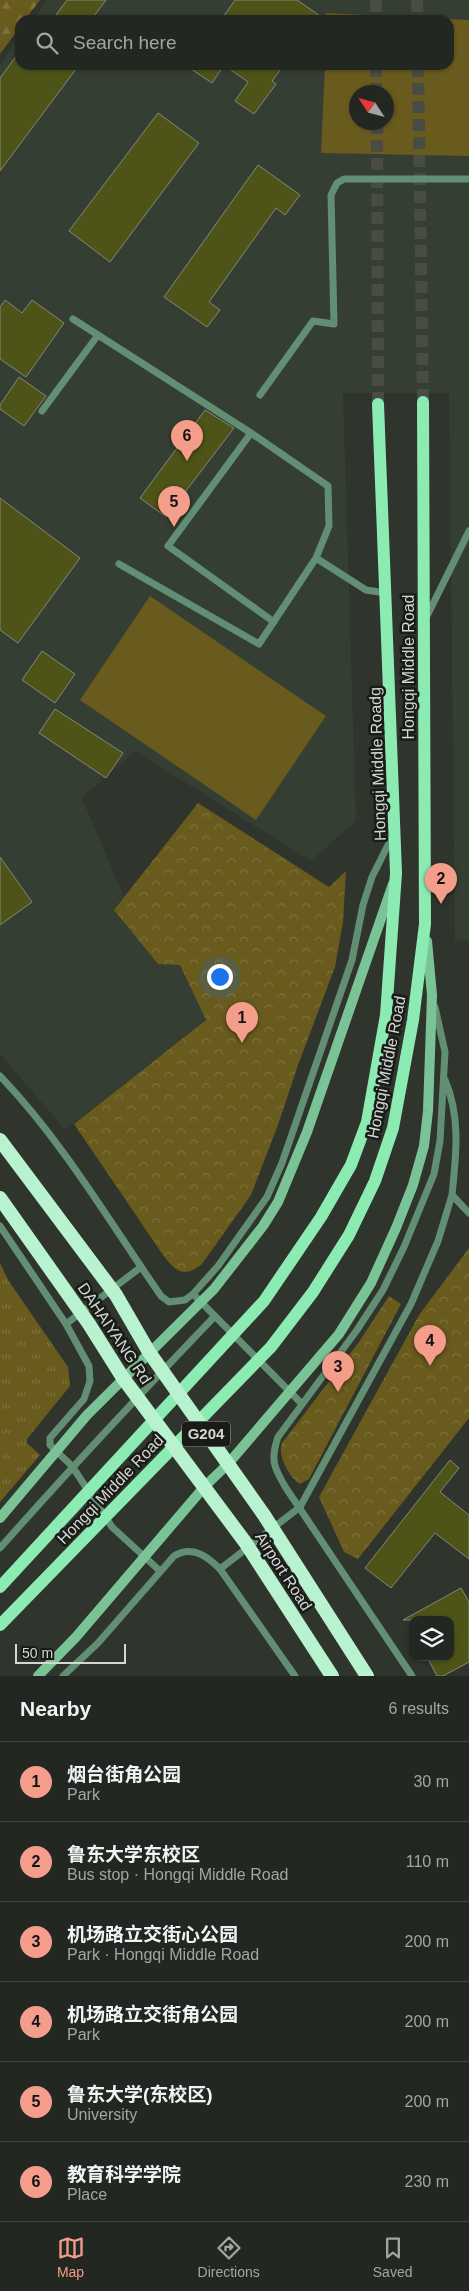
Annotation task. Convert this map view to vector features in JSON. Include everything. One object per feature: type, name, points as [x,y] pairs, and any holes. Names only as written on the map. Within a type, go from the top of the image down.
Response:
[{"type":"highway","name":"DAHAIYANG Rd","points":[[0,1140],[103,1276],[121,1303],[148,1352],[264,1515]]},
{"type":"highway","name":"DAHAIYANG Rd","points":[[0,1198],[89,1324],[123,1378],[205,1486]]},
{"type":"highway","name":"Airport Road","points":[[205,1486],[253,1555],[332,1676]]},
{"type":"highway","name":"Airport Road","points":[[264,1515],[367,1676]]},
{"type":"main road","name":"Hongqi Middle Road","points":[[0,1625],[271,1347],[292,1322],[349,1235],[375,1182],[393,1128],[414,1020],[425,924],[423,402]]},
{"type":"main road","name":"Hongqi Middle Roadg","points":[[367,1122],[386,1015],[396,873],[396,828],[378,404]]},
{"type":"main road","points":[[0,1518],[68,1437],[123,1378],[214,1289],[263,1226],[288,1180],[396,873]]},
{"type":"main road","points":[[38,1676],[76,1637],[205,1486],[228,1464],[285,1399],[339,1334],[371,1283],[413,1185],[424,1146],[428,1112],[432,995],[425,924]]},
{"type":"main road","name":"Hongqi Middle Road","points":[[0,1587],[264,1301],[326,1209],[351,1165],[367,1122]]},
{"type":"lane","points":[[260,395],[313,321],[334,324],[330,195],[337,183],[344,179],[469,179]]},
{"type":"lane","points":[[73,319],[250,433],[328,486],[329,526],[316,558],[259,644],[119,564]]},
{"type":"lane","points":[[42,411],[98,335]]},
{"type":"lane","points":[[250,433],[168,546],[274,622]]},
{"type":"lane","points":[[424,621],[445,575],[469,531]]},
{"type":"lane","points":[[316,558],[366,590],[386,594]]},
{"type":"lane","points":[[0,1076],[30,1107],[75,1168],[161,1296],[169,1302],[185,1300],[193,1294],[218,1266],[267,1197],[282,1163],[352,960],[372,877],[396,828]]},
{"type":"lane","points":[[412,1676],[279,1476],[272,1456],[278,1437],[357,1330],[383,1290],[404,1247],[434,1174],[440,1141],[445,1052],[432,995]]},
{"type":"lane","points":[[220,1568],[300,1508],[411,1304],[438,1242],[452,1195],[457,1139],[454,1100],[444,1077]]},
{"type":"lane","points":[[452,1195],[469,1213]]},
{"type":"lane","points":[[0,1226],[66,1324],[90,1371],[88,1390],[84,1399],[50,1440],[51,1446],[72,1466],[112,1528],[160,1571]]},
{"type":"lane","points":[[66,1324],[140,1267]]},
{"type":"lane","points":[[193,1294],[302,1404]]},
{"type":"lane","points":[[0,1548],[39,1507],[72,1466],[215,1316]]},
{"type":"lane","points":[[63,1676],[98,1643],[174,1556],[190,1551],[207,1557],[220,1568],[295,1676]]},
{"type":"shaded area","points":[[47,0],[469,0],[469,940],[455,941],[449,393],[343,393],[356,821],[311,861],[135,751],[82,798],[124,897],[114,910],[180,965],[206,1020],[65,1130],[0,1054],[0,64],[15,44],[15,70],[454,70],[454,15],[36,15]]},
{"type":"green space","points":[[0,0],[40,0],[29,15],[15,15],[15,34],[0,54]]},
{"type":"green space","points":[[326,13],[367,15],[326,15]]},
{"type":"green space","points":[[454,19],[469,20],[469,156],[321,153],[325,70],[454,70]]},
{"type":"green space","points":[[150,596],[326,716],[256,820],[80,700]]},
{"type":"green space","points":[[198,803],[329,887],[346,871],[343,922],[335,967],[251,1195],[202,1264],[196,1269],[185,1272],[176,1269],[163,1255],[74,1124],[206,1020],[180,965],[158,964],[114,910]]},
{"type":"green space","points":[[469,1248],[469,1418],[358,1559],[344,1552],[319,1497],[419,1315]]},
{"type":"green space","points":[[0,1263],[8,1280],[68,1367],[70,1386],[27,1439],[27,1443],[40,1455],[0,1502]]},
{"type":"green space","points":[[389,1296],[401,1304],[309,1479],[300,1484],[285,1465],[281,1453],[282,1443],[359,1342]]},
{"type":"building","points":[[67,0],[106,0],[95,15],[56,15]]},
{"type":"building","points":[[235,0],[297,0],[319,15],[224,15]]},
{"type":"building","points":[[15,58],[15,70],[75,70],[0,171],[0,78]]},
{"type":"building","points":[[192,70],[221,70],[212,83]]},
{"type":"building","points":[[231,70],[280,70],[272,81],[276,84],[254,114],[235,101],[248,82]]},
{"type":"building","points":[[158,113],[199,143],[110,262],[69,231]]},
{"type":"building","points":[[258,165],[300,195],[285,215],[276,208],[209,302],[220,310],[207,327],[164,297]]},
{"type":"building","points":[[5,300],[22,313],[32,300],[64,323],[26,377],[0,359],[0,307]]},
{"type":"building","points":[[19,377],[46,396],[24,426],[0,409],[0,405]]},
{"type":"building","points":[[205,410],[234,428],[166,517],[140,498]]},
{"type":"building","points":[[0,498],[80,558],[18,643],[0,630]]},
{"type":"building","points":[[42,651],[75,674],[55,703],[22,680]]},
{"type":"building","points":[[55,709],[123,753],[106,778],[39,733]]},
{"type":"building","points":[[0,857],[32,902],[0,925]]},
{"type":"building","points":[[450,1460],[459,1468],[440,1492],[469,1515],[469,1559],[435,1533],[391,1588],[365,1568]]},
{"type":"building","points":[[461,1588],[469,1602],[469,1662],[443,1676],[437,1676],[429,1661],[454,1661],[454,1616],[410,1616]]},
{"type":"tunnel","points":[[376,0],[376,15]]},
{"type":"tunnel","points":[[417,0],[418,15]]},
{"type":"tunnel","points":[[376,70],[376,85]]},
{"type":"tunnel","points":[[418,70],[423,402]]},
{"type":"tunnel","points":[[377,130],[378,404]]},
{"type":"place","name":"教育科学学院","points":[[187,461]]},
{"type":"place","name":"鲁东大学(东校区)","points":[[174,527]]},
{"type":"place","name":"鲁东大学东校区","points":[[441,904]]},
{"type":"place","name":"烟台街角公园","points":[[242,1043]]},
{"type":"place","name":"机场路立交街角公园","points":[[430,1366]]},
{"type":"place","name":"机场路立交街心公园","points":[[338,1392]]}]
